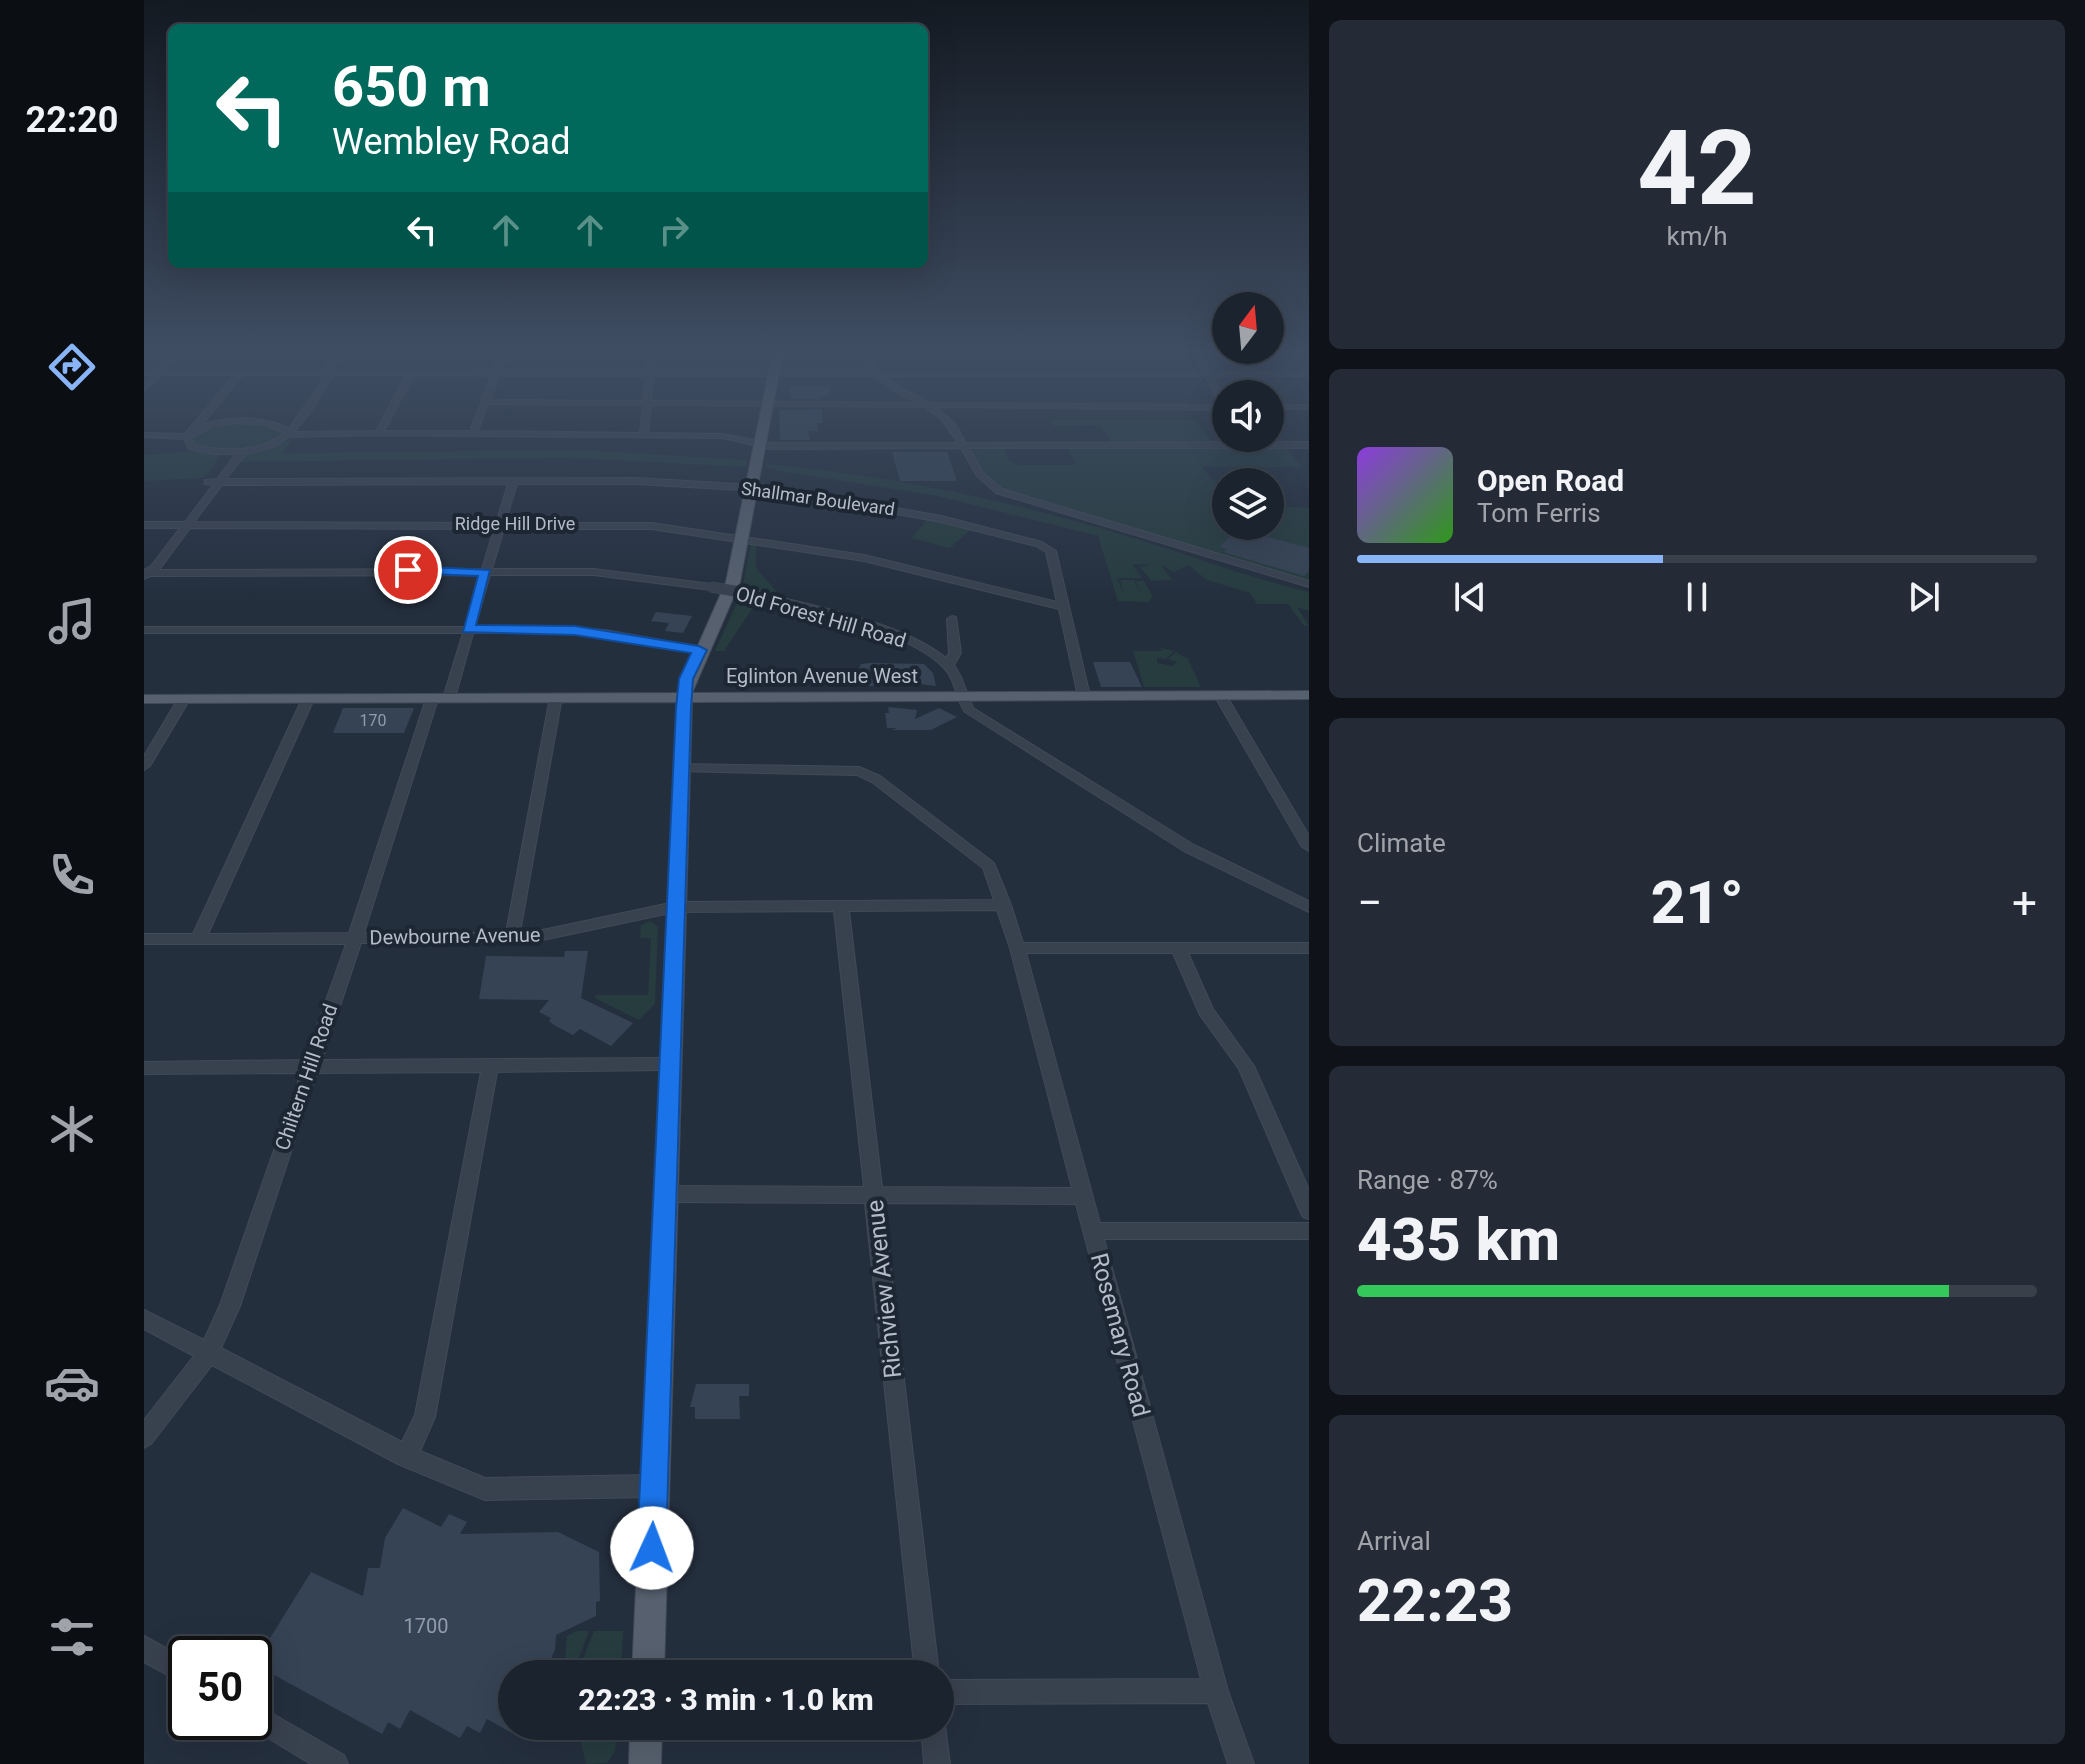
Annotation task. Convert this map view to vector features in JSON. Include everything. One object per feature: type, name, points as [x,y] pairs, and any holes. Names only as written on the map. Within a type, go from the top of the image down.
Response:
[{"type":"main road","points":[[648,1660],[684,696],[686,679],[728,595],[763,433]]},
{"type":"main road","name":"Eglinton Avenue West","points":[[144,699],[1309,695]]},
{"type":"main road","points":[[645,1764],[646,1740]]},
{"type":"street","points":[[144,437],[195,433]]},
{"type":"street","points":[[190,435],[192,447],[227,451],[271,445],[287,433]]},
{"type":"street","points":[[292,433],[723,436],[761,444],[961,446],[1212,442]]},
{"type":"street","points":[[954,433],[978,474],[999,491],[1309,587]]},
{"type":"street","points":[[1284,443],[1309,445]]},
{"type":"street","points":[[213,482],[244,450]]},
{"type":"street","points":[[144,572],[155,568],[213,482],[227,451]]},
{"type":"street","points":[[449,698],[513,481]]},
{"type":"street","name":"Shallmar Boulevard","points":[[213,482],[658,482],[752,489],[873,505],[1039,544],[1051,551],[1064,607]]},
{"type":"street","name":"Ridge Hill Drive","points":[[144,525],[632,525],[742,538],[900,565],[1064,607]]},
{"type":"street","name":"Old Forest Hill Road","points":[[144,572],[594,572],[758,595],[899,637],[932,652],[948,665]]},
{"type":"street","points":[[1064,607],[1084,696]]},
{"type":"street","points":[[952,619],[955,653],[948,665],[969,710],[1151,825],[1309,907]]},
{"type":"street","points":[[144,630],[575,631],[699,650]]},
{"type":"street","points":[[1220,695],[1304,828],[1309,847]]},
{"type":"street","points":[[512,938],[556,697]]},
{"type":"street","points":[[144,766],[184,699]]},
{"type":"street","points":[[198,939],[308,699]]},
{"type":"street","name":"Chiltern Hill Road","points":[[144,1437],[208,1354],[230,1306],[355,938],[432,699]]},
{"type":"street","name":"Rosemary Road","points":[[681,768],[846,769],[866,773],[981,856],[998,882],[1216,1691],[1241,1764]]},
{"type":"street","name":"Richview Avenue","points":[[841,905],[925,1660]]},
{"type":"street","name":"Dewbourne Avenue","points":[[144,939],[512,938],[541,935],[675,907],[1004,905]]},
{"type":"street","points":[[1017,948],[1309,948]]},
{"type":"street","points":[[1178,948],[1206,1011],[1246,1066],[1309,1211]]},
{"type":"street","points":[[144,1068],[669,1064]]},
{"type":"street","points":[[406,1456],[425,1417],[490,1067]]},
{"type":"street","points":[[665,1194],[1081,1196]]},
{"type":"street","points":[[1092,1231],[1309,1231]]},
{"type":"street","points":[[144,1319],[406,1456],[485,1489],[653,1486]]},
{"type":"street","points":[[144,1648],[168,1662]]},
{"type":"street","points":[[954,1692],[1216,1691]]},
{"type":"street","points":[[272,1726],[335,1764]]},
{"type":"street","points":[[934,1740],[937,1764]]},
{"type":"green space","points":[[199,433],[283,433],[265,445],[238,450],[211,449],[191,441]]},
{"type":"green space","points":[[1106,433],[1205,433],[1212,442],[1111,443]]},
{"type":"green space","points":[[292,439],[283,453],[582,450],[747,460],[746,467],[566,458],[237,462],[243,454]]},
{"type":"green space","points":[[1067,447],[1212,448],[1212,452],[1284,452],[1284,448],[1287,448],[1301,467],[1203,467],[1212,479],[1212,540],[1284,540],[1284,507],[1309,508],[1309,582],[1020,497],[990,479],[970,450],[1004,448],[1009,460],[1018,465],[1076,465]]},
{"type":"green space","points":[[199,451],[221,454],[208,474],[201,478],[144,481],[144,455]]},
{"type":"green space","points":[[766,464],[947,490],[1123,535],[1309,592],[1309,611],[1297,607],[1309,626],[1304,626],[1288,604],[1257,604],[1250,593],[1207,580],[1188,565],[1174,572],[1161,565],[1172,580],[1151,581],[1140,567],[1153,565],[1132,564],[1142,578],[1117,578],[1123,592],[1120,580],[1134,580],[1140,593],[1136,581],[1144,581],[1153,597],[1148,602],[1118,601],[1098,536],[938,496],[769,469]]},
{"type":"green space","points":[[928,519],[971,529],[950,548],[911,538]]},
{"type":"green space","points":[[751,545],[756,545],[756,568],[777,592],[774,595],[742,589]]},
{"type":"green space","points":[[740,596],[758,600],[724,651],[715,651]]},
{"type":"green space","points":[[1161,648],[1174,651],[1166,659],[1157,658],[1157,663],[1173,666],[1177,662],[1168,659],[1176,652],[1188,659],[1201,687],[1144,687],[1133,651],[1162,651]]},
{"type":"green space","points":[[650,921],[658,927],[655,1004],[639,1020],[595,998],[596,995],[648,995],[651,938],[640,938],[641,925]]},
{"type":"green space","points":[[577,1631],[589,1631],[578,1660],[565,1660],[567,1636]]},
{"type":"green space","points":[[594,1631],[623,1631],[622,1660],[583,1660]]},
{"type":"green space","points":[[580,1740],[616,1740],[615,1751],[607,1763],[586,1764]]},
{"type":"building","points":[[780,433],[809,433],[810,440],[780,440]]},
{"type":"building","points":[[892,452],[947,452],[957,481],[900,481]]},
{"type":"building","points":[[1227,540],[1280,540],[1309,548],[1309,571],[1304,576],[1224,552],[1227,549],[1219,547]]},
{"type":"building","points":[[656,612],[692,616],[683,633],[665,631],[669,623],[651,621]]},
{"type":"building","points":[[1093,662],[1130,662],[1142,687],[1101,687]]},
{"type":"building","points":[[861,664],[924,664],[933,673],[936,686],[888,680],[886,686],[867,686],[859,669]]},
{"type":"building","points":[[888,707],[917,710],[915,719],[939,708],[957,717],[931,730],[892,730],[897,728],[887,728],[885,713],[889,713]]},
{"type":"building","points":[[343,708],[414,708],[404,733],[333,733]]},
{"type":"building","points":[[565,951],[588,951],[581,998],[633,1023],[611,1046],[580,1029],[573,1035],[554,1025],[549,1021],[551,1018],[539,1012],[549,1000],[479,999],[486,956],[564,957]]},
{"type":"building","points":[[696,1384],[749,1384],[749,1396],[739,1396],[740,1419],[695,1419],[695,1407],[690,1407]]},
{"type":"building","points":[[403,1508],[441,1527],[449,1514],[467,1522],[460,1534],[558,1532],[599,1552],[600,1601],[596,1602],[596,1616],[556,1635],[550,1660],[498,1660],[498,1725],[487,1719],[480,1733],[467,1726],[460,1738],[410,1710],[400,1729],[388,1722],[382,1734],[272,1674],[271,1636],[311,1572],[363,1596],[368,1568],[380,1568],[385,1538]]},
{"type":"route","points":[[408,570],[471,569],[485,572],[468,629],[605,633],[699,650],[686,679],[683,708],[652,1548]]}]
